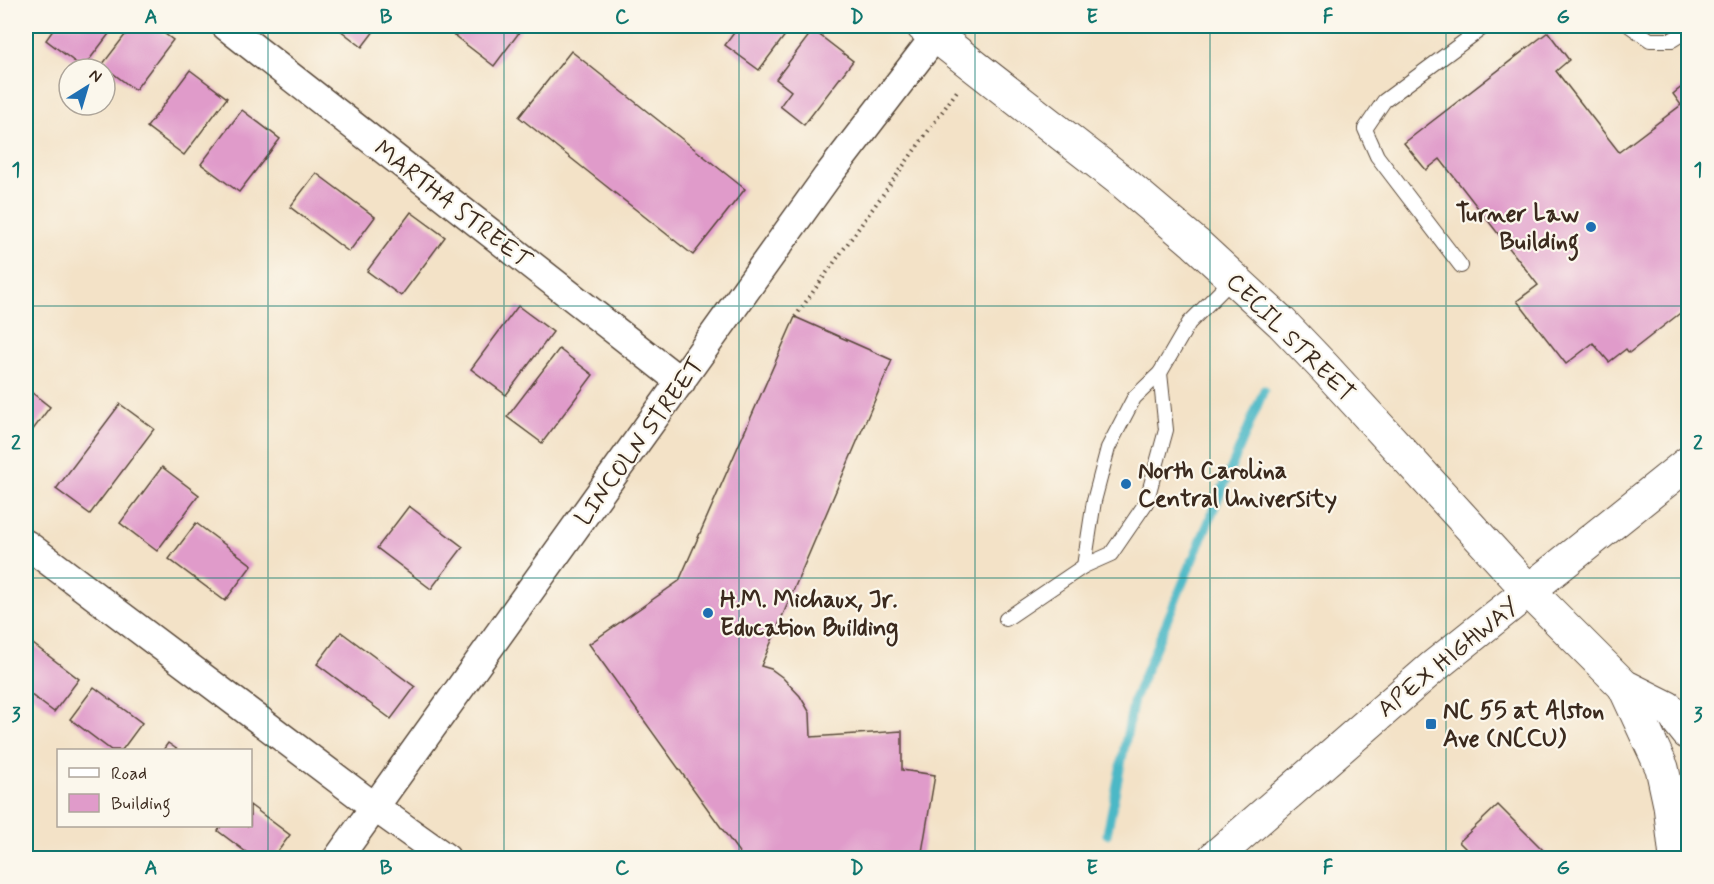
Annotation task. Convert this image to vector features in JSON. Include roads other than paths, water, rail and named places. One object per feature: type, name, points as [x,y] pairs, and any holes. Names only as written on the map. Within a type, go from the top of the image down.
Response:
[{"type":"street","name":"MARTHA STREET","points":[[226,26],[681,382]]},
{"type":"street","name":"LINCOLN STREET","points":[[338,858],[934,29]]},
{"type":"street","name":"CECIL STREET","points":[[934,29],[1123,182],[1195,243],[1281,322],[1529,591],[1624,686],[1668,708],[1689,733]]},
{"type":"street","name":"APEX HIGHWAY","points":[[1214,858],[1432,668],[1689,463]]},
{"type":"street","points":[[26,544],[376,808],[446,858]]},
{"type":"street","name":"CECIL STREET","points":[[1624,686],[1662,768],[1670,805],[1676,858]]},
{"type":"lane","points":[[1461,266],[1377,156],[1365,129],[1384,101],[1485,26]]},
{"type":"lane","points":[[1630,26],[1650,40],[1672,40],[1689,30]]},
{"type":"lane","points":[[1084,566],[1094,501],[1108,448],[1134,398],[1160,373],[1189,323],[1233,279]]},
{"type":"lane","points":[[1006,619],[1084,566],[1111,554],[1146,503],[1166,430],[1160,373]]},
{"type":"waterway","points":[[1107,834],[1134,699],[1264,390]]},
{"type":"place","name":"Turner Law Building","points":[[1591,227]]},
{"type":"place","name":"North Carolina Central University","points":[[1126,484]]},
{"type":"place","name":"H.M. Michaux, Jr. Education Building","points":[[708,613]]},
{"type":"place","name":"NC 55 at Alston Ave (NCCU)","points":[[1431,724]]}]
